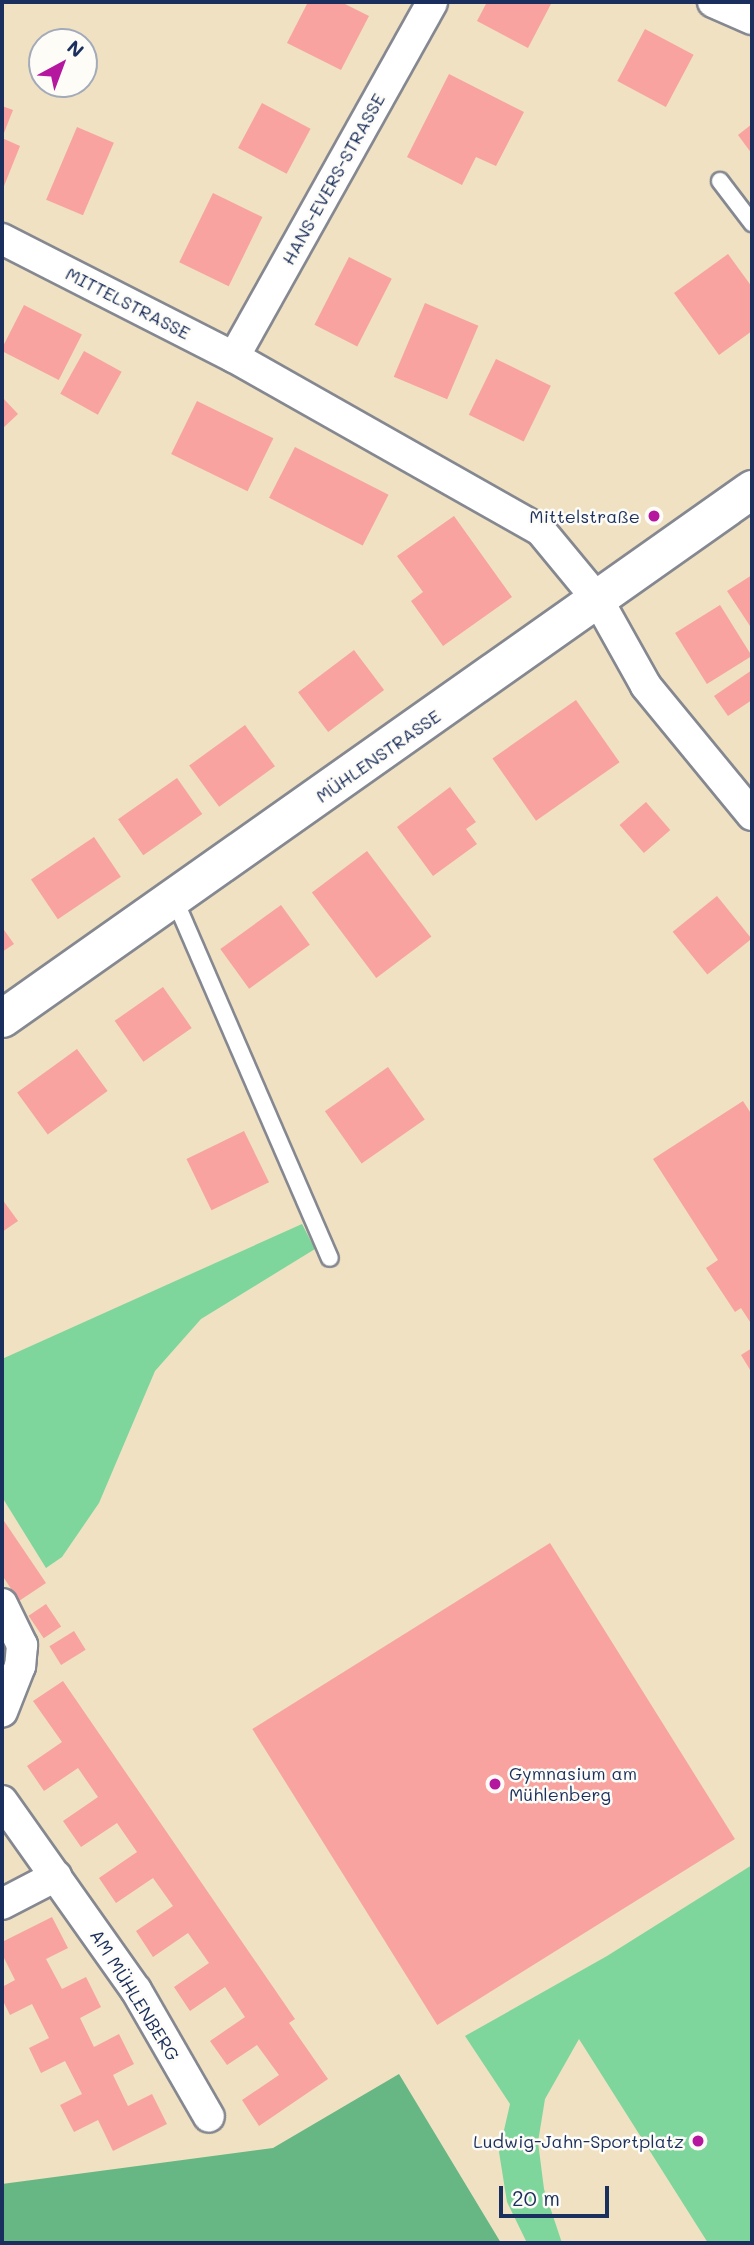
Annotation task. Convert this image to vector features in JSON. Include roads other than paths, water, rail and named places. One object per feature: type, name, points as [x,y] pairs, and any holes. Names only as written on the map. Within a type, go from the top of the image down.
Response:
[{"type":"street","name":"HANS-EVERS-STRASSE","points":[[234,357],[432,2]]},
{"type":"street","points":[[713,2],[752,19]]},
{"type":"street","name":"MITTELSTRASSE","points":[[4,243],[234,357],[541,531],[598,600],[646,686],[752,815]]},
{"type":"street","name":"MÜHLENSTRASSE","points":[[2,1018],[752,489]]},
{"type":"street","points":[[2,1712],[20,1667],[22,1644],[7,1611]]},
{"type":"street","name":"AM MÜHLENBERG","points":[[2,1801],[136,1990],[209,2117]]},
{"type":"street","points":[[2,1904],[56,1876]]},
{"type":"lane","points":[[720,181],[752,223]]},
{"type":"lane","points":[[174,898],[330,1258]]},
{"type":"place","name":"Mittelstraße","points":[[654,516]]},
{"type":"place","name":"Gymnasium am Mühlenberg","points":[[495,1784]]},
{"type":"place","name":"Ludwig-Jahn-Sportplatz","points":[[698,2141]]}]
